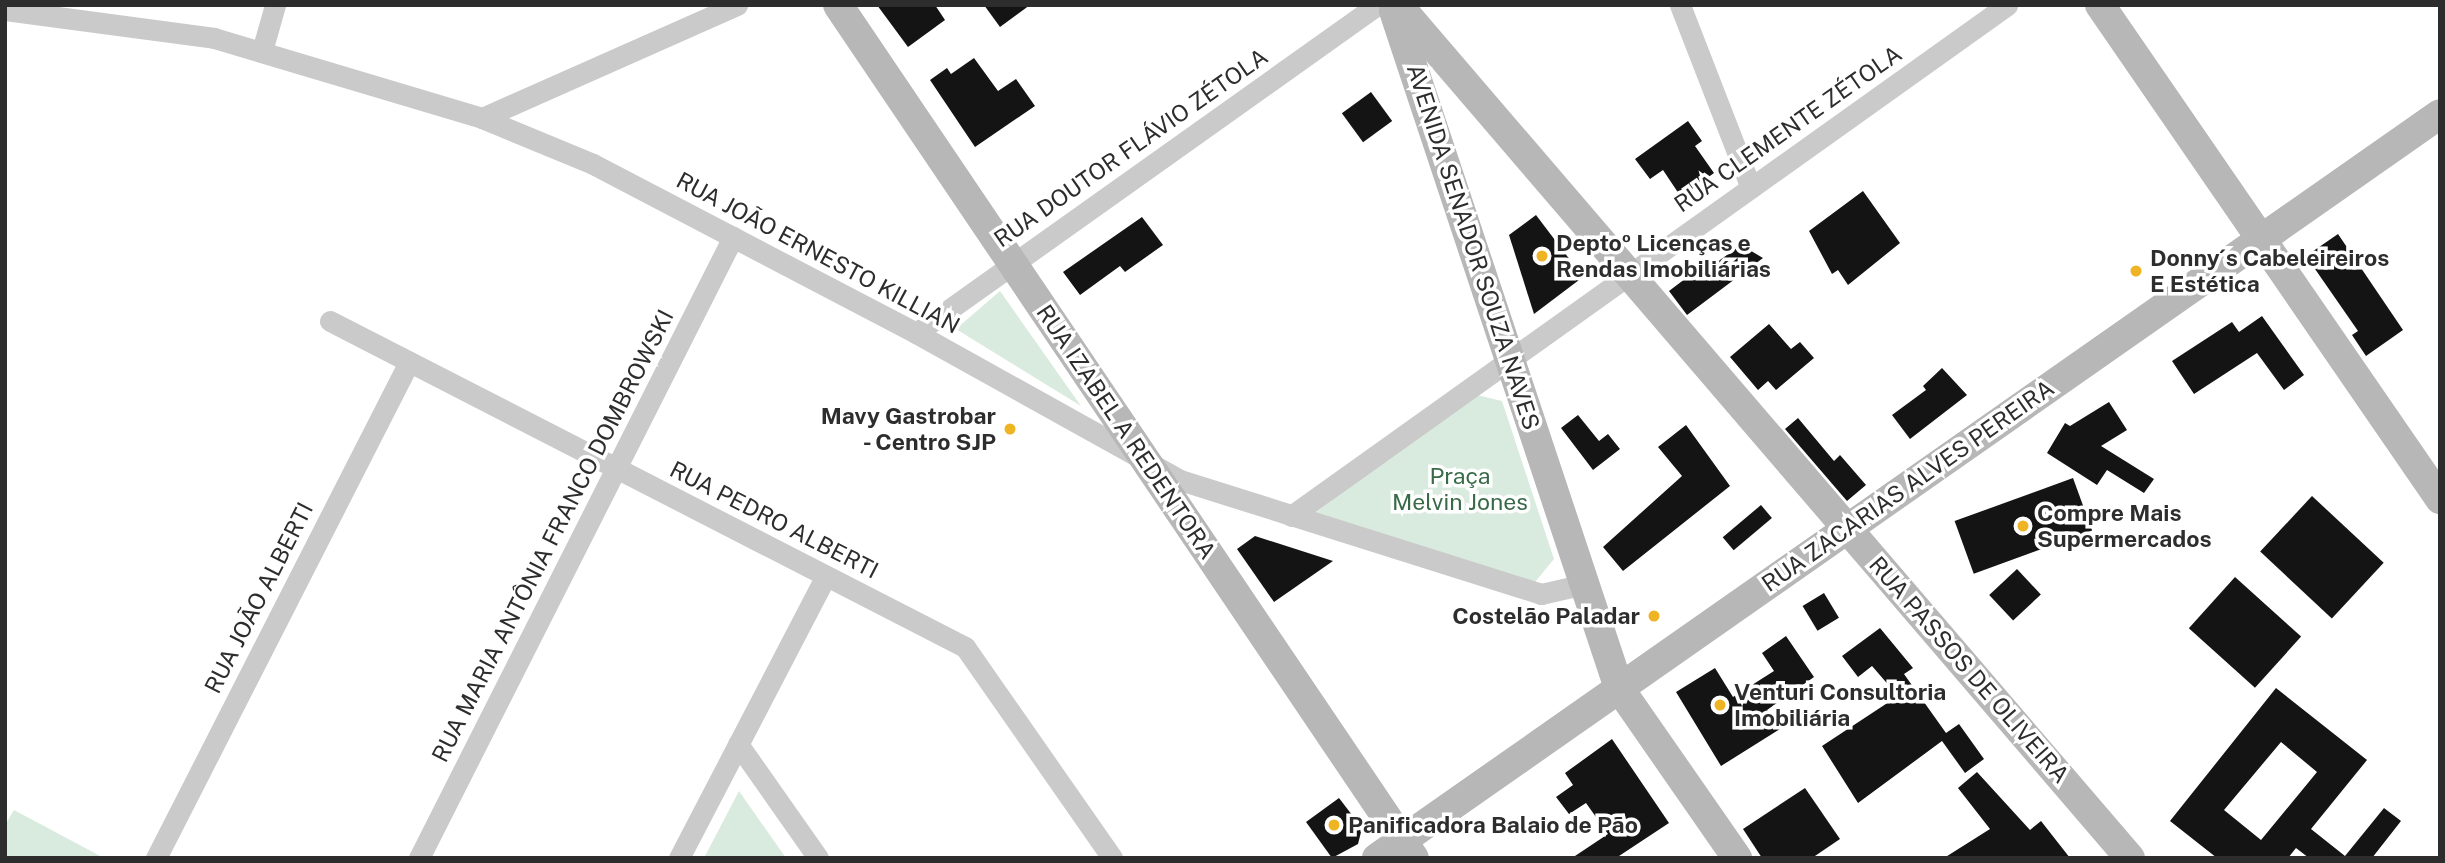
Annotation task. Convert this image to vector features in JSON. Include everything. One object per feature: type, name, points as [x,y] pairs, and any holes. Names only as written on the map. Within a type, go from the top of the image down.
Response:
[{"type":"main road","name":"RUA IZABEL A REDENTORA","points":[[838,5],[1408,849]]},
{"type":"main road","name":"RUA PASSOS DE OLIVEIRA","points":[[1395,5],[2130,858]]},
{"type":"main road","name":"AVENIDA SENADOR SOUZA NAVES","points":[[1395,5],[1619,688],[1737,858]]},
{"type":"main road","points":[[2100,5],[2440,499]]},
{"type":"main road","name":"RUA ZACARIAS ALVES PEREIRA","points":[[1377,858],[1408,849],[1619,688],[2440,114]]},
{"type":"street","points":[[262,51],[275,5]]},
{"type":"street","points":[[482,118],[737,5]]},
{"type":"street","name":"RUA DOUTOR FLÁVIO ZÉTOLA","points":[[916,333],[1377,5]]},
{"type":"street","points":[[1681,5],[1751,188]]},
{"type":"street","name":"RUA CLEMENTE ZÉTOLA","points":[[1291,516],[2007,5]]},
{"type":"street","name":"RUA JOÃO ERNESTO KILLIAN","points":[[5,10],[164,29],[262,51],[482,118],[593,164],[916,333],[1150,466],[1291,516],[1541,594],[1585,584]]},
{"type":"street","name":"RUA MARIA ANTÔNIA FRANCO DOMBROWSKI","points":[[419,858],[733,237]]},
{"type":"street","name":"RUA PEDRO ALBERTI","points":[[330,321],[965,647],[1112,858]]},
{"type":"street","name":"RUA JOÃO ALBERTI","points":[[156,858],[409,362]]},
{"type":"street","points":[[679,858],[826,576]]},
{"type":"street","points":[[738,744],[818,858]]},
{"type":"green space","points":[[1000,291],[1081,406],[956,329]]},
{"type":"green space","name":"Praça Melvin Jones","points":[[1473,394],[1502,401],[1554,559],[1535,582],[1314,514]]},
{"type":"green space","points":[[739,791],[786,858],[704,858]]},
{"type":"green space","points":[[14,810],[104,858],[5,858],[5,825]]},
{"type":"building","points":[[877,5],[935,5],[945,20],[908,47]]},
{"type":"building","points":[[984,5],[1030,5],[1000,27]]},
{"type":"building","points":[[974,58],[998,91],[1016,79],[1035,106],[975,147],[930,80],[947,68],[951,74]]},
{"type":"building","points":[[1371,92],[1392,121],[1363,142],[1342,113]]},
{"type":"building","points":[[1688,121],[1702,141],[1695,146],[1714,173],[1681,197],[1663,170],[1650,179],[1635,159]]},
{"type":"building","points":[[1863,191],[1900,243],[1848,285],[1838,270],[1832,274],[1809,231]]},
{"type":"building","name":"Deptoº Licenças e Rendas Imobiliárias","points":[[1536,215],[1583,277],[1534,314],[1509,235]]},
{"type":"building","points":[[1142,217],[1163,245],[1125,272],[1120,266],[1080,295],[1063,272]]},
{"type":"building","points":[[2338,234],[2403,330],[2366,356],[2352,335],[2358,331],[2306,256]]},
{"type":"building","points":[[1741,245],[1763,258],[1687,315],[1669,291],[1710,260],[1713,265]]},
{"type":"building","points":[[2262,316],[2304,375],[2284,390],[2257,353],[2194,394],[2172,361],[2232,322],[2239,332]]},
{"type":"building","points":[[1769,324],[1791,349],[1800,342],[1814,358],[1776,390],[1768,381],[1758,390],[1730,357]]},
{"type":"building","points":[[1942,368],[1967,395],[1910,439],[1892,415],[1926,390],[1923,386]]},
{"type":"building","points":[[2109,402],[2127,430],[2101,446],[2154,479],[2144,493],[2107,470],[2097,485],[2047,453],[2065,423],[2070,426]]},
{"type":"building","points":[[1578,415],[1599,441],[1608,434],[1620,449],[1593,470],[1561,428]]},
{"type":"building","points":[[1798,418],[1834,461],[1840,455],[1866,485],[1847,501],[1785,429]]},
{"type":"building","points":[[1686,425],[1730,486],[1623,571],[1603,547],[1682,476],[1658,447]]},
{"type":"building","name":"Compre Mais Supermercados","points":[[2073,478],[2092,531],[1974,574],[1955,521]]},
{"type":"building","points":[[2312,496],[2384,563],[2332,618],[2260,552]]},
{"type":"building","points":[[1761,505],[1772,518],[1734,550],[1723,537]]},
{"type":"building","points":[[1255,536],[1333,561],[1274,602],[1237,549]]},
{"type":"building","points":[[2017,569],[2041,595],[2013,621],[1989,595]]},
{"type":"building","points":[[2235,577],[2301,637],[2255,688],[2189,628]]},
{"type":"building","points":[[1824,593],[1839,618],[1818,631],[1803,606]]},
{"type":"building","points":[[1880,628],[1913,668],[1904,674],[1946,733],[1959,724],[1984,759],[1965,773],[1942,741],[1858,803],[1822,746],[1898,696],[1872,666],[1858,677],[1842,656]]},
{"type":"building","points":[[1786,636],[1814,677],[1767,710],[1780,729],[1721,766],[1676,692],[1715,668],[1733,697],[1774,671],[1762,653]]},
{"type":"building","points":[[2276,688],[2367,760],[2311,829],[2345,856],[2384,808],[2401,821],[2372,858],[2309,858],[2296,848],[2288,858],[2217,858],[2170,821]],"holes":[[[2281,742],[2317,772],[2261,840],[2224,810]]]},
{"type":"building","points":[[1612,739],[1669,823],[1616,858],[1572,858],[1608,834],[1586,803],[1569,814],[1556,797],[1573,785],[1565,773]]},
{"type":"building","points":[[1977,772],[2030,830],[2041,821],[2070,858],[1944,858],[1990,829],[1958,788]]},
{"type":"building","points":[[1805,788],[1840,839],[1812,858],[1762,858],[1743,829]]},
{"type":"building","name":"Panificadora Balaio de Pão","points":[[1339,798],[1362,828],[1358,844],[1332,858],[1306,822]]},
{"type":"place","name":"Deptoº Licenças e Rendas Imobiliárias","points":[[1542,256]]},
{"type":"place","name":"Donny´s Cabeleireiros E Estética","points":[[2136,271]]},
{"type":"place","name":"Mavy Gastrobar - Centro SJP","points":[[1010,429]]},
{"type":"place","name":"Compre Mais Supermercados","points":[[2023,526]]},
{"type":"place","name":"Costelão Paladar","points":[[1654,616]]},
{"type":"place","name":"Venturi Consultoria Imobiliária","points":[[1720,705]]},
{"type":"place","name":"Panificadora Balaio de Pão","points":[[1334,825]]}]
